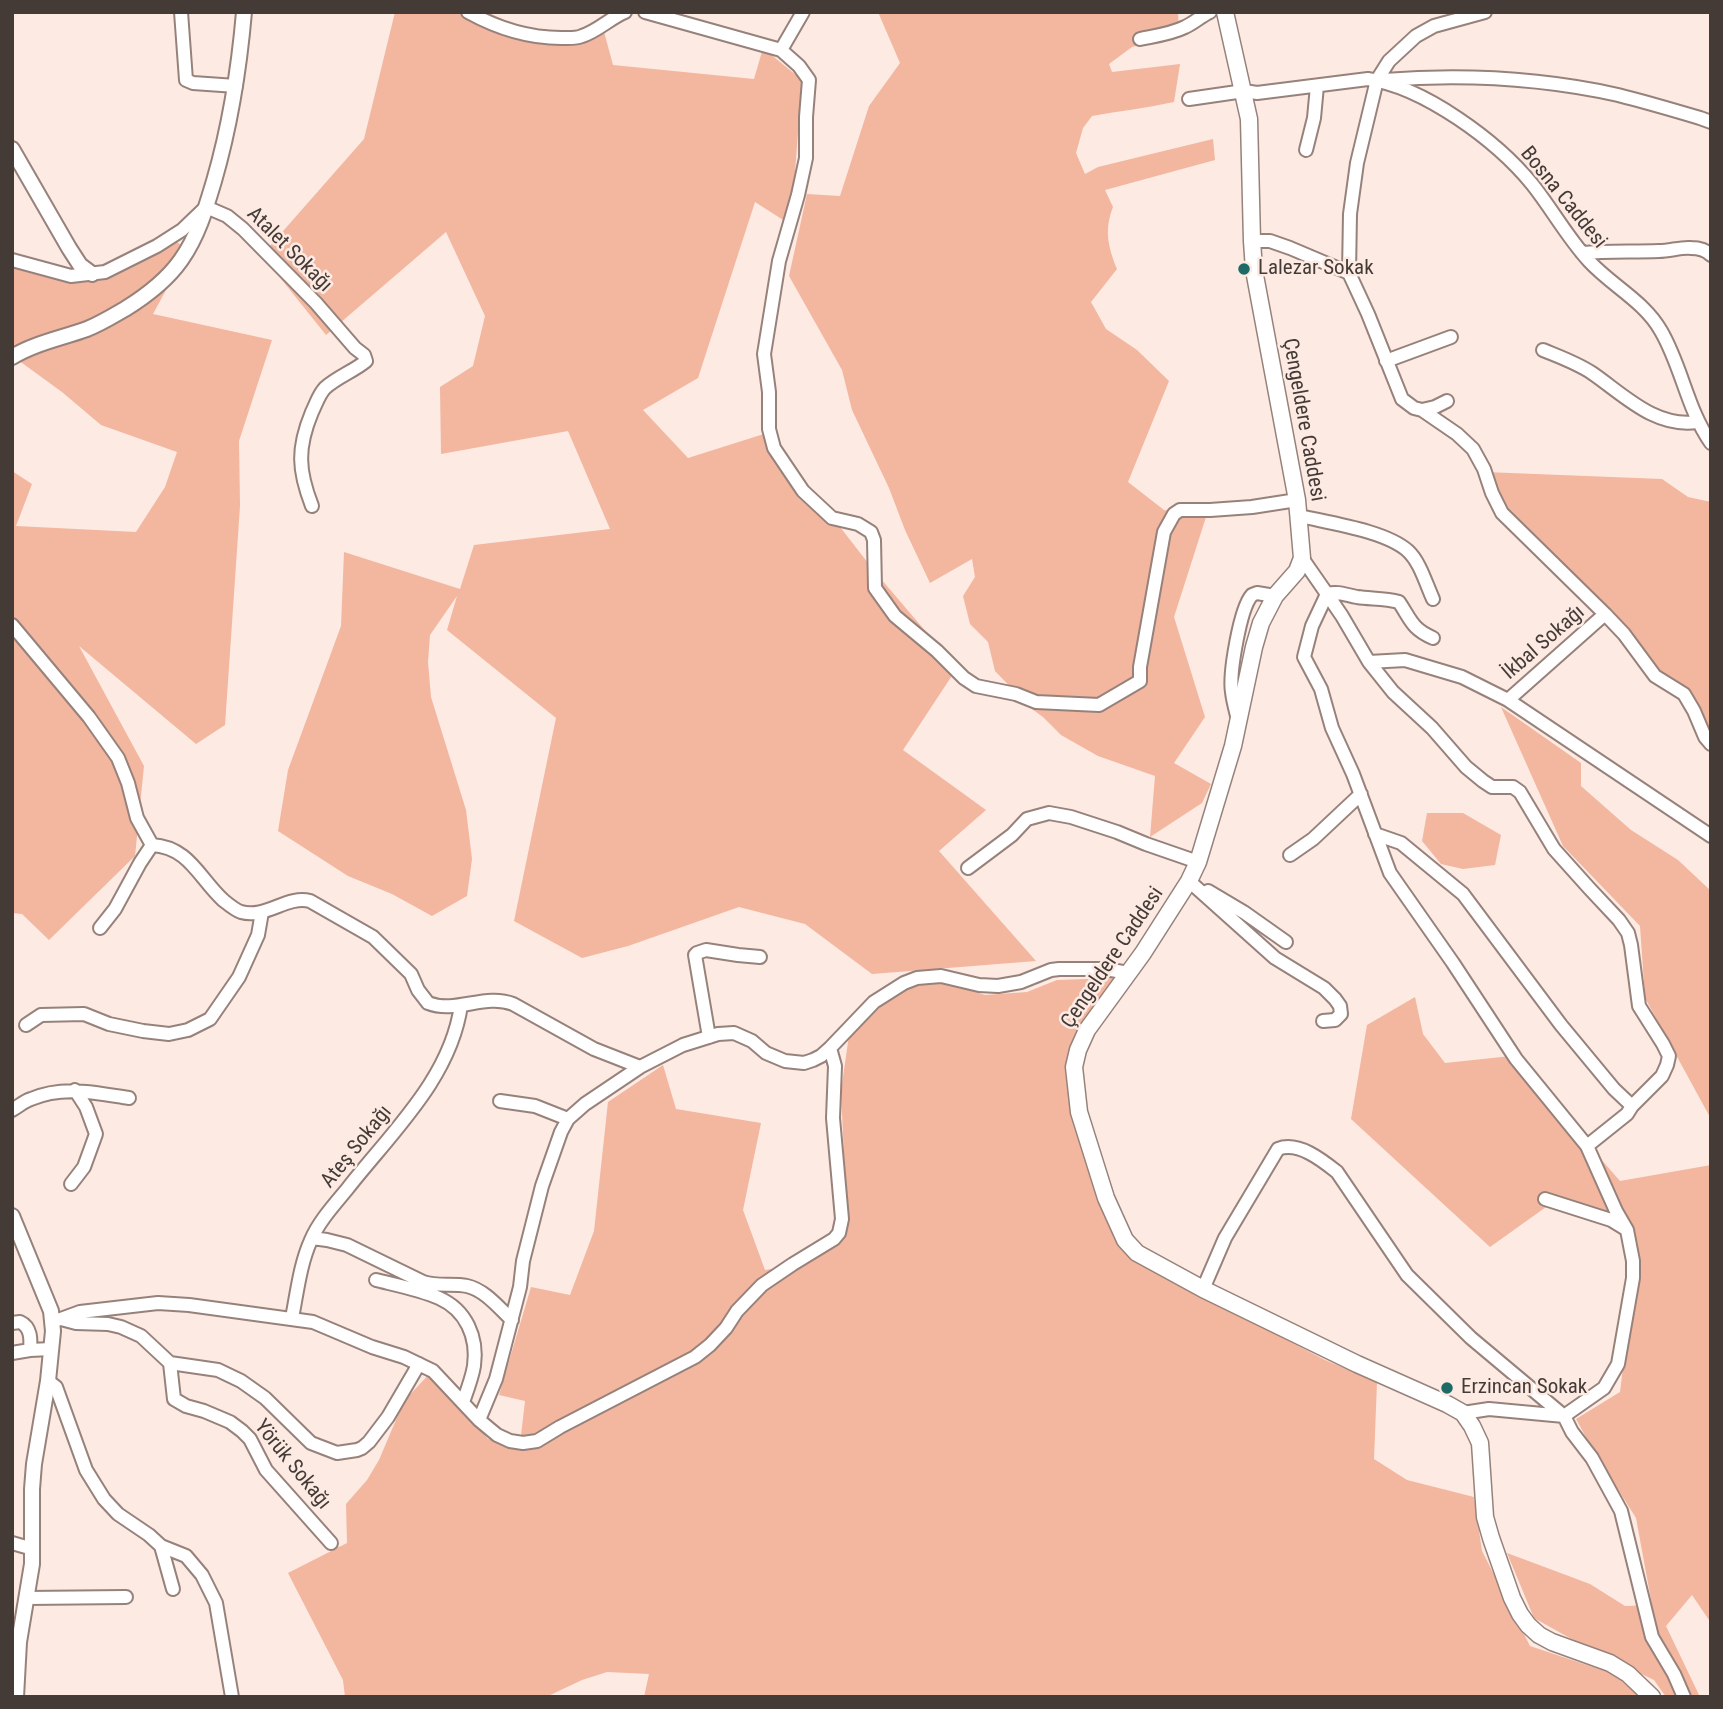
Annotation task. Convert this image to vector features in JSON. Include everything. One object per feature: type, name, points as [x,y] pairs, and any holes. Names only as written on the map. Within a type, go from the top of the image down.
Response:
[{"type":"main road","name":"Çengeldere Caddesi","points":[[1225,12],[1250,118],[1254,271],[1300,516],[1302,558],[1297,571],[1275,596],[1261,623],[1233,747],[1198,862],[1189,881],[1129,973],[1087,1030],[1078,1050],[1074,1067],[1079,1112],[1105,1198],[1125,1240],[1137,1253],[1203,1290],[1463,1413]]},
{"type":"main road","points":[[1463,1413],[1480,1443],[1485,1517],[1520,1614],[1539,1635],[1610,1663],[1628,1674],[1652,1697]]},
{"type":"street","points":[[181,12],[186,80],[193,83],[236,86]]},
{"type":"street","points":[[12,357],[34,346],[90,328],[127,308],[147,294],[182,259],[196,235],[223,149],[236,86],[244,12]]},
{"type":"street","points":[[468,12],[488,23],[519,34],[549,38],[585,36],[625,12]]},
{"type":"street","points":[[645,12],[781,50],[799,66],[809,80],[806,158],[799,195],[779,261],[764,354],[769,392],[769,429],[774,448],[803,491],[832,518],[858,524],[871,532],[874,540],[875,588],[895,616],[964,678],[976,685],[1017,694],[1036,702],[1099,705],[1140,681],[1140,667],[1164,532],[1174,514],[1180,510],[1252,507],[1297,500]]},
{"type":"street","points":[[781,50],[803,12]]},
{"type":"street","points":[[1140,39],[1186,27],[1210,12]]},
{"type":"street","points":[[1485,12],[1440,18],[1434,26],[1416,36],[1389,61],[1377,80],[1353,188],[1349,273],[1402,399],[1413,408],[1422,410],[1473,449],[1502,513],[1605,614],[1655,676],[1684,694],[1711,744]]},
{"type":"street","points":[[1377,80],[1482,78],[1536,81],[1618,95],[1711,122]]},
{"type":"street","name":"Bosna Caddesi","points":[[1189,99],[1368,79],[1402,89],[1441,108],[1472,128],[1517,167],[1582,253],[1655,321],[1673,355],[1698,422],[1710,440]]},
{"type":"street","points":[[1307,150],[1317,86]]},
{"type":"street","points":[[12,149],[69,248],[80,265],[92,274]]},
{"type":"street","points":[[12,260],[71,276],[105,272],[182,230],[206,207]]},
{"type":"street","name":"Atalet Sokağı","points":[[206,207],[227,216],[243,229],[364,355],[366,361],[325,389],[309,421],[302,445],[301,468],[304,487],[312,506]]},
{"type":"street","points":[[1252,241],[1270,241],[1349,273]]},
{"type":"street","points":[[1582,253],[1691,248],[1702,249],[1711,256]]},
{"type":"street","points":[[1386,361],[1451,337]]},
{"type":"street","points":[[1543,350],[1579,365],[1646,411],[1675,421],[1698,422]]},
{"type":"street","points":[[1422,410],[1447,401]]},
{"type":"street","points":[[1300,516],[1384,536],[1397,544],[1413,557],[1433,599]]},
{"type":"street","points":[[1302,558],[1328,594],[1369,662],[1393,692],[1483,781],[1492,787],[1513,787],[1520,792],[1554,849],[1628,933],[1639,1006],[1669,1056],[1662,1076],[1620,1121],[1587,1146]]},
{"type":"street","points":[[1433,638],[1421,633],[1399,602],[1335,592],[1328,594],[1312,626],[1304,657],[1321,689],[1332,728],[1361,794],[1390,873],[1453,962],[1516,1059],[1587,1146],[1627,1230],[1633,1261],[1633,1278],[1618,1364],[1604,1388],[1564,1416],[1489,1409],[1463,1413]]},
{"type":"street","points":[[1238,724],[1231,690],[1234,654],[1246,603],[1256,593],[1275,596]]},
{"type":"street","name":"İkbal Sokağı","points":[[1508,700],[1605,614]]},
{"type":"street","points":[[12,625],[89,717],[118,758],[137,818],[152,845]]},
{"type":"street","points":[[1369,662],[1405,660],[1462,677],[1508,700],[1711,836]]},
{"type":"street","points":[[1290,855],[1313,839],[1361,794]]},
{"type":"street","points":[[968,867],[1012,835],[1027,819],[1049,813],[1117,832],[1198,862]]},
{"type":"street","points":[[1376,834],[1401,843],[1462,894],[1561,1025],[1632,1107]]},
{"type":"street","points":[[152,845],[174,849],[192,863],[204,880],[229,905],[242,912],[262,912],[302,899],[373,937],[411,974],[428,1003],[447,1007],[505,1001],[594,1049],[640,1068]]},
{"type":"street","points":[[100,928],[115,909],[152,845]]},
{"type":"street","points":[[1189,881],[1236,907],[1286,942]]},
{"type":"street","points":[[1189,881],[1275,958],[1324,988],[1335,999],[1340,1006],[1340,1014],[1335,1020],[1323,1021]]},
{"type":"street","points":[[26,1024],[41,1015],[84,1014],[109,1024],[143,1031],[169,1034],[188,1030],[210,1019],[239,977],[258,935],[262,912]]},
{"type":"street","points":[[709,1037],[695,956],[706,950],[760,957]]},
{"type":"street","points":[[479,1420],[496,1379],[512,1320],[523,1261],[542,1186],[561,1132],[568,1119],[585,1104],[640,1068],[683,1045],[709,1037],[734,1033],[752,1041],[766,1053],[785,1061],[793,1063],[813,1060],[830,1048],[874,1002],[917,978],[941,976],[979,985],[998,986],[1021,982],[1059,969],[1105,969],[1129,973]]},
{"type":"street","name":"Ateş Sokağı","points":[[292,1318],[312,1238],[336,1203],[422,1097],[456,1032],[461,1005]]},
{"type":"street","points":[[57,1320],[80,1312],[158,1303],[313,1322],[433,1371],[497,1436],[523,1443],[537,1441],[695,1357],[726,1328],[737,1311],[762,1285],[834,1239],[839,1233],[842,1219],[833,1118],[835,1066],[830,1048]]},
{"type":"street","points":[[71,1184],[84,1167],[96,1134],[86,1107],[75,1090]]},
{"type":"street","points":[[12,1111],[30,1099],[75,1090],[129,1098]]},
{"type":"street","points":[[500,1101],[535,1106],[568,1119]]},
{"type":"street","points":[[1203,1290],[1225,1238],[1278,1149],[1285,1146],[1301,1149],[1323,1160],[1338,1172],[1407,1275],[1471,1338],[1564,1416],[1572,1433],[1592,1458],[1622,1511],[1652,1637],[1684,1697]]},
{"type":"street","points":[[1545,1199],[1611,1220],[1627,1230]]},
{"type":"street","points":[[12,1216],[57,1320],[34,1464],[33,1549],[17,1657],[16,1697]]},
{"type":"street","points":[[312,1238],[347,1245],[435,1286],[472,1288],[512,1320]]},
{"type":"street","points":[[376,1280],[441,1298],[460,1312],[471,1328],[474,1345],[474,1366],[463,1402]]},
{"type":"street","points":[[57,1320],[108,1324],[132,1331],[151,1344],[170,1363],[218,1370],[242,1381],[265,1398],[311,1443],[337,1453],[357,1450],[369,1442],[388,1417],[419,1364]]},
{"type":"street","points":[[12,1323],[20,1322],[27,1326],[30,1350]]},
{"type":"street","points":[[12,1353],[51,1349]]},
{"type":"street","name":"Yörük Sokağı","points":[[170,1363],[174,1399],[230,1422],[242,1431],[250,1439],[266,1470],[331,1543]]},
{"type":"street","points":[[48,1381],[56,1388],[86,1470],[104,1499],[118,1514],[161,1546],[186,1556],[202,1576],[216,1603],[232,1697]]},
{"type":"street","points":[[12,1543],[33,1549]]},
{"type":"street","points":[[161,1546],[173,1589]]},
{"type":"street","points":[[27,1598],[126,1597]]},
{"type":"shaded area","points":[[395,12],[487,12],[513,24],[570,41],[603,28],[613,65],[754,79],[763,48],[802,80],[791,225],[755,202],[698,378],[643,410],[688,458],[767,433],[875,572],[957,668],[903,750],[986,810],[939,851],[1036,961],[872,974],[805,924],[739,907],[628,946],[582,958],[514,921],[556,718],[447,630],[457,596],[430,635],[428,662],[431,697],[466,810],[472,859],[467,896],[432,916],[392,894],[348,876],[278,831],[288,770],[341,626],[344,552],[460,589],[474,545],[610,529],[568,431],[441,454],[440,387],[473,366],[485,316],[446,232],[326,335],[262,255],[364,139]]},
{"type":"shaded area","points":[[878,12],[1178,12],[1179,33],[1132,47],[1109,64],[1112,72],[1180,64],[1174,102],[1092,116],[1083,128],[1076,153],[1085,174],[1098,167],[1213,139],[1215,160],[1105,190],[1113,207],[1108,238],[1117,269],[1091,302],[1106,329],[1137,350],[1169,381],[1128,482],[1164,510],[1206,517],[1174,617],[1205,717],[1174,763],[1211,784],[1202,803],[1150,837],[1155,776],[1098,756],[1061,735],[995,671],[988,642],[970,624],[963,596],[975,577],[972,559],[930,583],[852,410],[842,370],[789,276],[807,194],[840,196],[869,106],[900,63]]},
{"type":"shaded area","points":[[175,240],[182,246],[166,290],[153,314],[272,340],[239,441],[240,506],[225,725],[196,744],[79,646],[144,766],[135,856],[49,940],[22,914],[12,913],[12,471],[32,484],[16,526],[136,532],[165,487],[177,452],[101,425],[62,392],[18,360],[12,360],[12,260],[89,281]]},
{"type":"shaded area","points":[[1485,472],[1662,479],[1688,497],[1711,502],[1711,737],[1690,705],[1507,515]]},
{"type":"shaded area","points":[[1501,707],[1581,763],[1581,786],[1631,830],[1678,860],[1711,891],[1711,1119],[1645,998],[1640,926],[1563,846]]},
{"type":"shaded area","points":[[1427,813],[1463,813],[1501,835],[1495,865],[1463,869],[1441,864],[1422,841]]},
{"type":"shaded area","points":[[1115,978],[1086,1021],[1072,1113],[1098,1199],[1118,1240],[1199,1294],[1325,1360],[1377,1382],[1374,1459],[1407,1480],[1474,1497],[1482,1551],[1530,1646],[1614,1674],[1640,1697],[644,1697],[649,1674],[607,1672],[546,1697],[345,1697],[343,1680],[288,1573],[347,1543],[346,1504],[367,1480],[379,1460],[404,1401],[433,1370],[488,1439],[520,1444],[525,1401],[499,1395],[531,1287],[570,1295],[594,1231],[608,1102],[663,1065],[676,1109],[761,1123],[743,1210],[765,1270],[792,1266],[829,1246],[846,1199],[841,1091],[849,1035],[904,985],[935,979],[985,995],[1027,992],[1057,980]]},
{"type":"shaded area","points":[[1415,997],[1423,1034],[1445,1063],[1511,1056],[1620,1181],[1711,1165],[1711,1623],[1692,1595],[1666,1626],[1700,1697],[1666,1697],[1654,1680],[1534,1618],[1507,1553],[1590,1584],[1625,1606],[1652,1605],[1636,1518],[1576,1419],[1620,1392],[1638,1244],[1606,1212],[1546,1207],[1490,1247],[1351,1119],[1367,1025]]},
{"type":"place","name":"Lalezar Sokak","points":[[1244,269]]},
{"type":"place","name":"Erzincan Sokak","points":[[1447,1388]]}]
